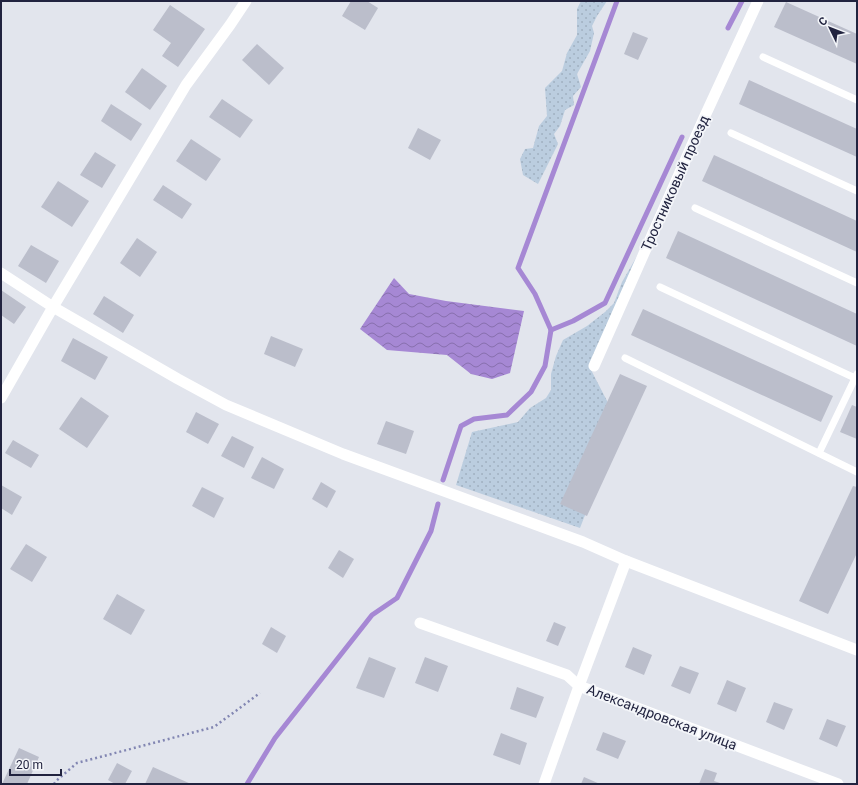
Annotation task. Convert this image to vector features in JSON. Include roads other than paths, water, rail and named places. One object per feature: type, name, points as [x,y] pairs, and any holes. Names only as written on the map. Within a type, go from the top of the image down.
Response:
[{"type":"street","points":[[1,398],[53,307],[186,85],[246,1]]},
{"type":"street","name":"Тростниковый проезд","points":[[594,366],[704,118],[758,1]]},
{"type":"street","points":[[1,273],[53,307],[226,405],[343,454],[583,542],[626,561],[857,650]]},
{"type":"street","points":[[544,784],[626,561]]},
{"type":"street","name":"Александровская улица","points":[[420,623],[567,675],[579,686],[838,784]]},
{"type":"lane","points":[[763,58],[857,100]]},
{"type":"lane","points":[[731,133],[857,190]]},
{"type":"lane","points":[[695,208],[857,284]]},
{"type":"lane","points":[[660,287],[856,377],[819,453]]},
{"type":"lane","points":[[625,358],[857,472]]},
{"type":"water","points":[[394,278],[409,294],[446,301],[524,311],[510,373],[492,379],[471,374],[447,355],[387,350],[360,329]]},
{"type":"waterway","points":[[443,480],[461,426],[474,419],[507,415],[531,392],[545,366],[551,330],[535,294],[518,268],[617,1]]},
{"type":"waterway","points":[[728,28],[742,1]]},
{"type":"waterway","points":[[551,330],[573,321],[605,303],[682,137]]},
{"type":"waterway","points":[[247,784],[275,738],[372,615],[397,598],[431,531],[438,504]]}]
